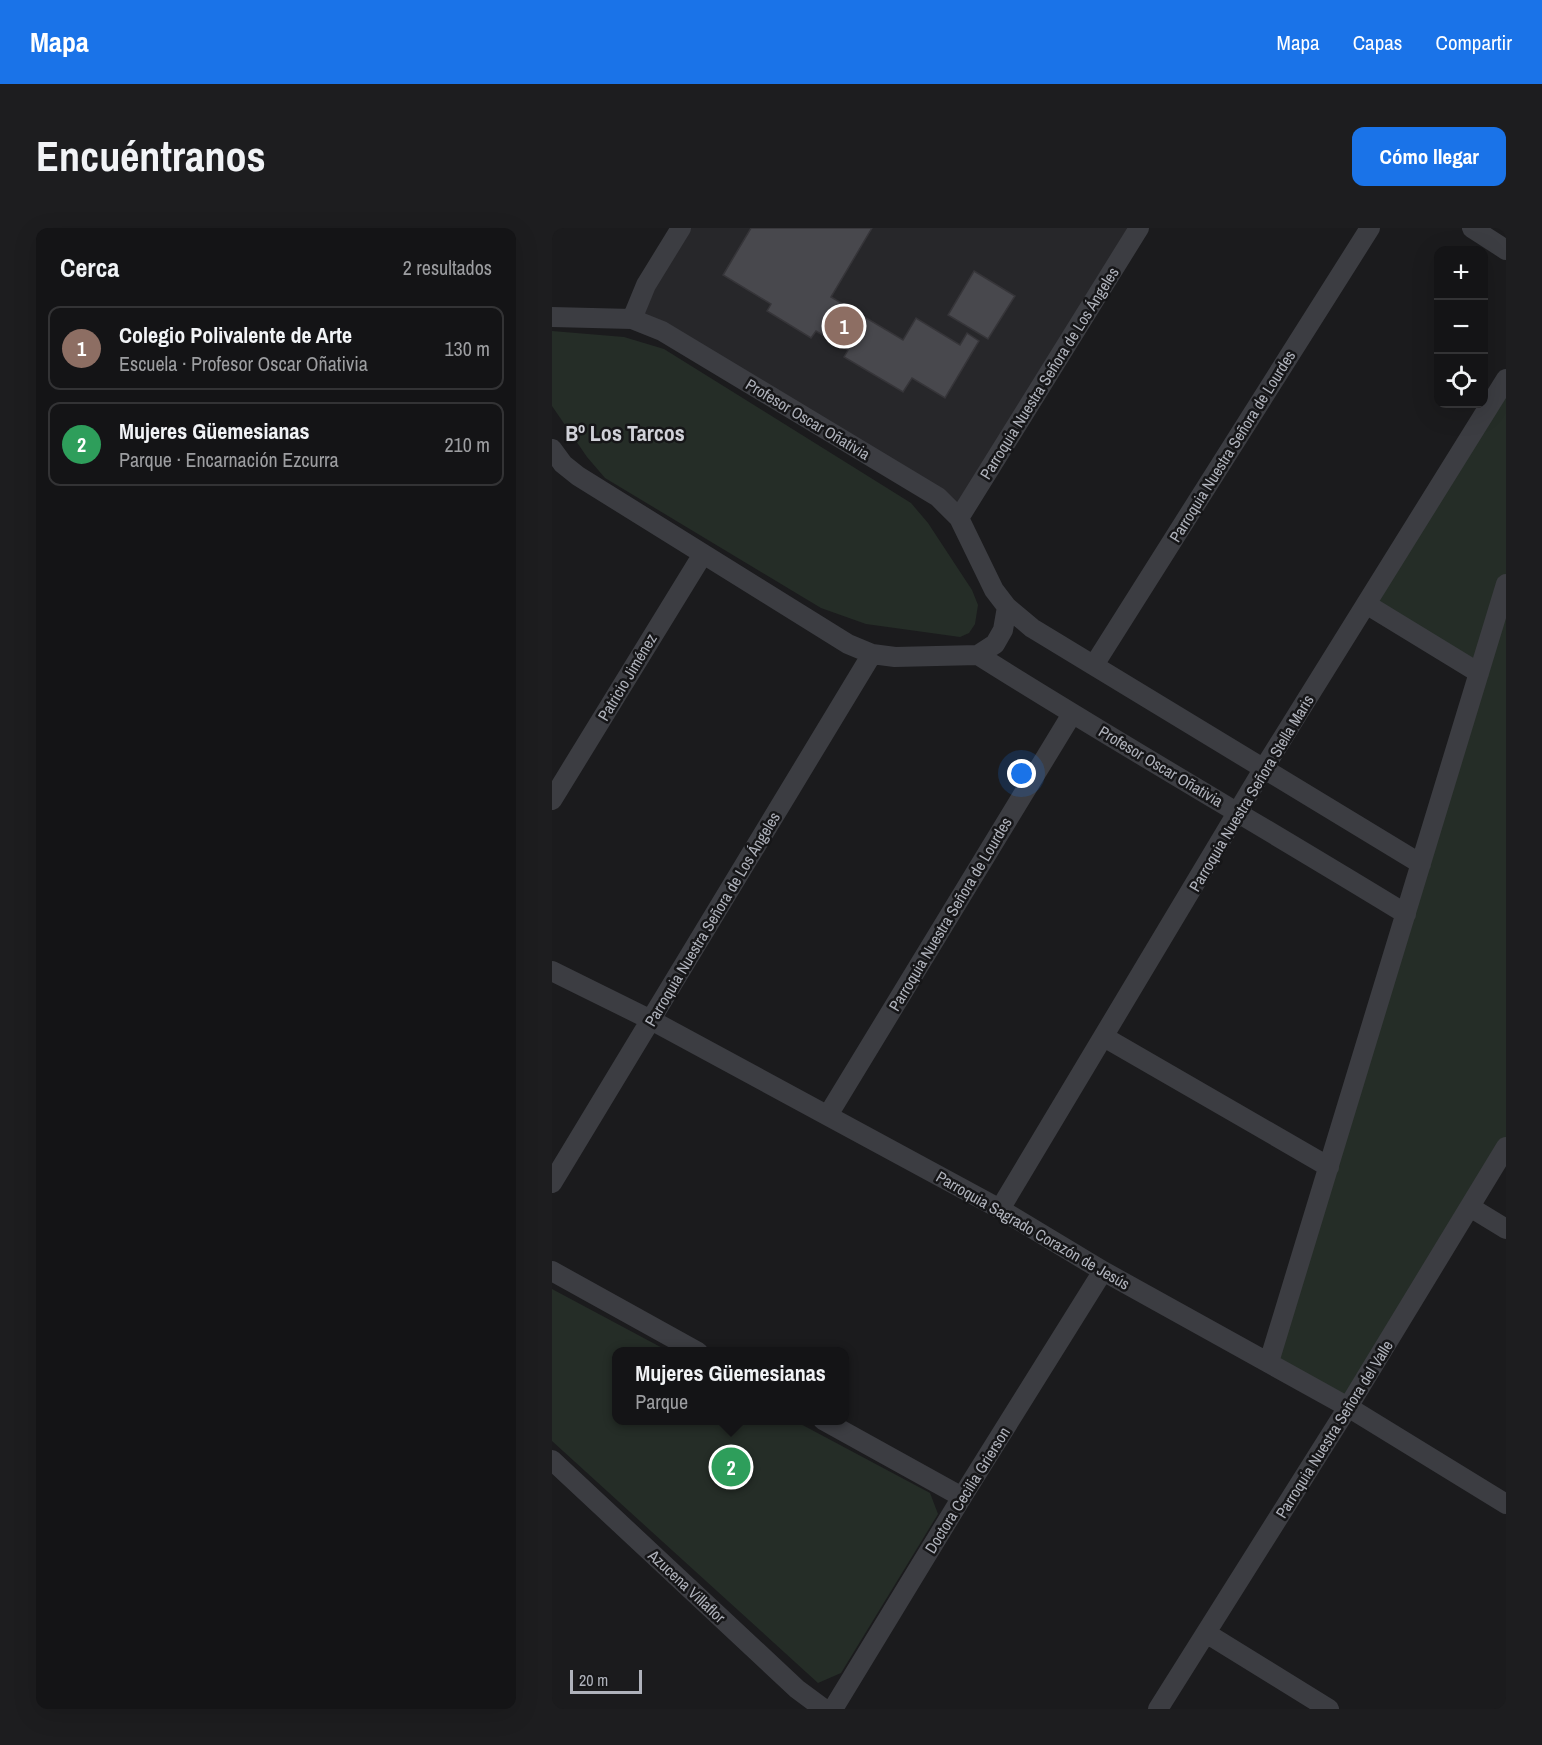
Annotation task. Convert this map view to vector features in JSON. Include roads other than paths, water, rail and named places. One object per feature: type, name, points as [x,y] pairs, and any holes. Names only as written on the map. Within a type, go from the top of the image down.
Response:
[{"type":"street","points":[[632,319],[646,285],[681,228]]},
{"type":"street","name":"Parroquia Nuestra Señora de Los Ángeles","points":[[959,518],[1139,228]]},
{"type":"street","name":"Parroquia Nuestra Señora de Lourdes","points":[[1094,665],[1370,228]]},
{"type":"street","points":[[1472,228],[1506,250]]},
{"type":"street","name":"Profesor Oscar Oñativia","points":[[552,317],[632,319],[662,331],[938,497],[959,518],[994,590],[1007,607],[1032,628],[1421,864]]},
{"type":"street","name":"Parroquia Nuestra Señora Stella Maris","points":[[1000,1209],[1264,768],[1506,379]]},
{"type":"street","points":[[552,450],[578,477],[848,644],[872,654],[895,657],[978,655],[995,644],[1003,630],[1007,607]]},
{"type":"street","name":"Patricio Jiménez","points":[[552,800],[703,554]]},
{"type":"street","points":[[1269,1362],[1506,584]]},
{"type":"street","points":[[1366,604],[1479,672]]},
{"type":"street","name":"Parroquia Nuestra Señora de Los Ángeles","points":[[552,1183],[872,654]]},
{"type":"street","name":"Profesor Oscar Oñativia","points":[[978,655],[1072,714],[1406,914]]},
{"type":"street","name":"Parroquia Nuestra Señora de Lourdes","points":[[828,1115],[1072,714]]},
{"type":"street","name":"Parroquia Sagrado Corazón de Jesús","points":[[552,971],[651,1020],[1000,1209],[1103,1271],[1348,1407],[1506,1504]]},
{"type":"street","points":[[1104,1037],[1329,1167]]},
{"type":"street","name":"Parroquia Nuestra Señora del Valle","points":[[1158,1709],[1348,1407],[1506,1147]]},
{"type":"street","points":[[1470,1207],[1506,1229]]},
{"type":"street","points":[[552,1271],[689,1347]]},
{"type":"street","name":"Doctora Cecilia Grierson","points":[[833,1709],[1103,1271]]},
{"type":"street","points":[[832,1425],[962,1497]]},
{"type":"street","name":"Azucena Villaflor","points":[[552,1460],[797,1689],[824,1709]]},
{"type":"street","points":[[1206,1632],[1329,1709]]},
{"type":"place","name":"Colegio Polivalente de Arte","points":[[844,326]]},
{"type":"place","name":"Mujeres Güemesianas","points":[[731,1467]]},
{"type":"district","name":"Bº Los Tarcos","points":[[625,433]]}]
